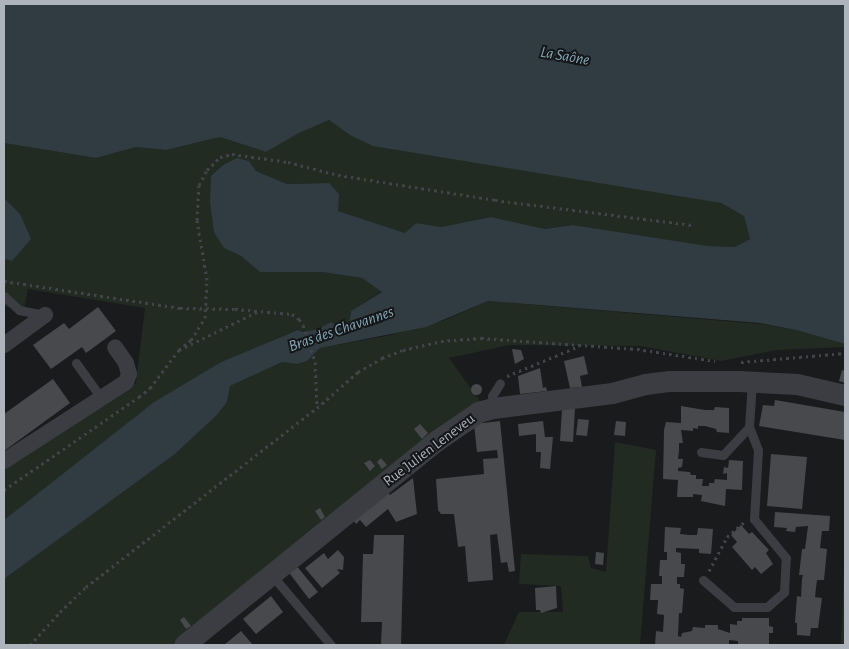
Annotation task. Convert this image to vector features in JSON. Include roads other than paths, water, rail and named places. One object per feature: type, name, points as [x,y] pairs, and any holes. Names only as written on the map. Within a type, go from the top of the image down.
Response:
[{"type":"street","points":[[4,345],[45,316]]},
{"type":"street","points":[[4,462],[126,382],[129,374],[126,363],[115,347]]},
{"type":"street","name":"Rue Julien Leneveu","points":[[184,645],[462,421],[478,412],[493,408],[612,393],[645,384],[670,382],[797,384],[845,395]]},
{"type":"lane","points":[[4,296],[19,310],[45,316]]},
{"type":"lane","points":[[76,363],[102,399]]},
{"type":"lane","points":[[703,580],[734,607],[767,607],[784,592],[786,558],[754,519],[758,450],[750,427],[752,382]]},
{"type":"lane","points":[[493,408],[492,396],[500,383]]},
{"type":"lane","points":[[701,452],[723,455],[750,427]]},
{"type":"lane","points":[[271,574],[331,645]]},
{"type":"water","points":[[4,4],[845,4],[845,344],[796,330],[760,323],[488,301],[426,327],[320,348],[307,361],[297,364],[282,362],[230,386],[227,402],[217,415],[175,454],[4,579],[4,520],[154,402],[221,362],[298,330],[303,332],[318,329],[331,322],[341,328],[349,325],[351,311],[382,292],[362,278],[322,272],[260,272],[241,256],[224,248],[214,232],[210,202],[211,176],[223,165],[237,158],[249,161],[256,171],[287,184],[329,183],[339,194],[338,211],[405,233],[416,223],[441,227],[491,217],[545,229],[573,225],[708,246],[735,247],[750,239],[744,216],[721,203],[373,146],[350,135],[329,120],[299,133],[266,152],[220,137],[166,150],[136,147],[96,158],[4,143]]},
{"type":"water","points":[[4,198],[20,214],[31,239],[12,261],[4,259]]},
{"type":"water label","name":"La Saône","points":[[565,56]]},
{"type":"water label","name":"Bras des Chavannes","points":[[341,329]]}]
